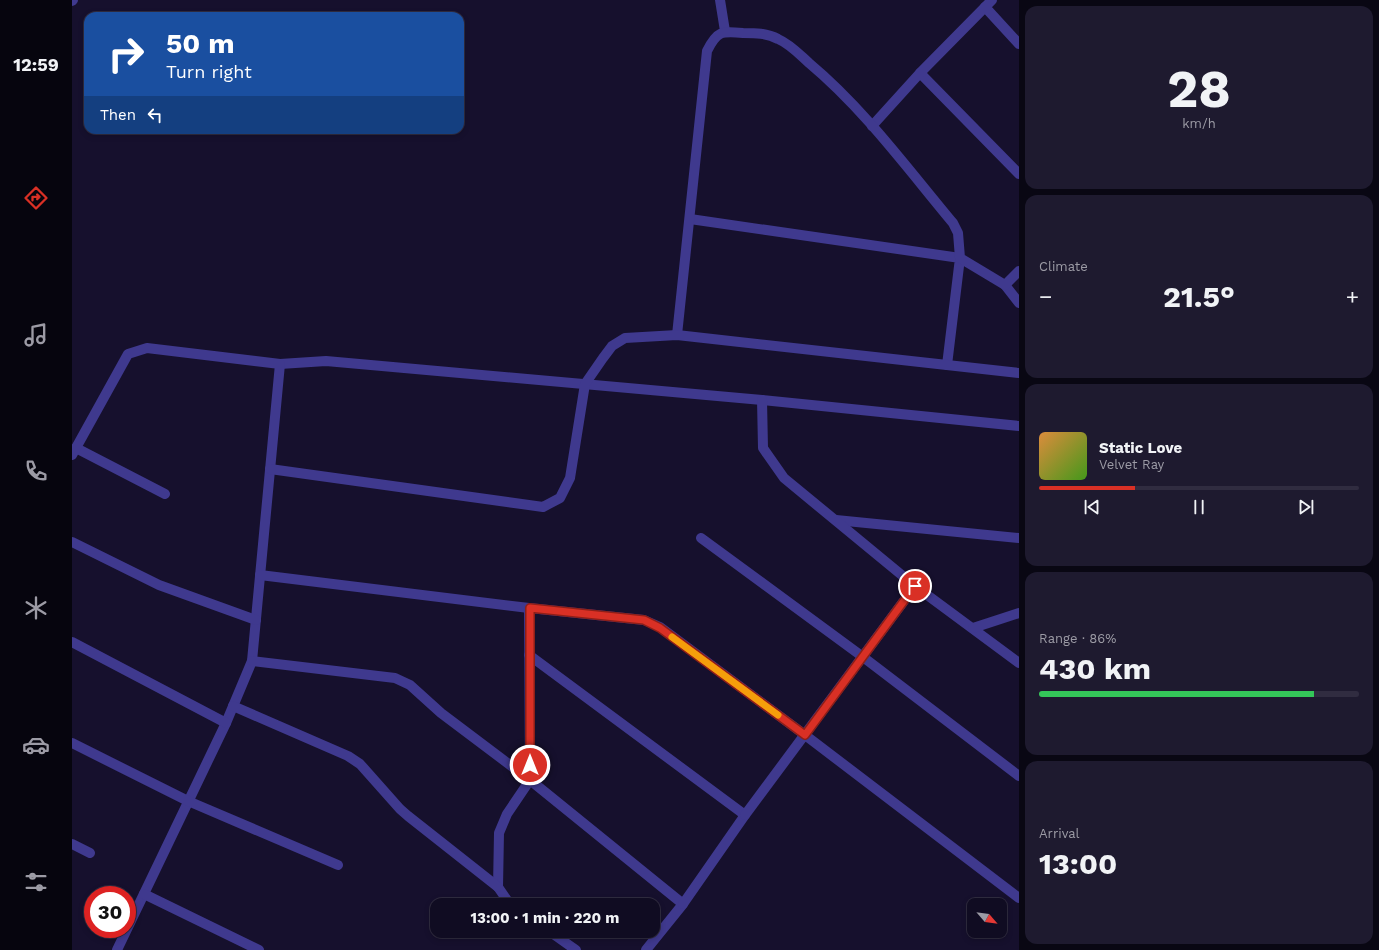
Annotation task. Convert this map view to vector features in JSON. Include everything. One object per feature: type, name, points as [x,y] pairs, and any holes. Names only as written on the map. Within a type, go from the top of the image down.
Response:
[{"type":"street","points":[[720,0],[725,31]]},
{"type":"street","points":[[872,126],[920,73],[988,4],[1019,44]]},
{"type":"street","points":[[677,336],[707,51],[714,38],[725,31],[765,34],[779,39],[832,82],[872,126],[953,223],[958,233],[960,258],[947,365]]},
{"type":"street","points":[[920,73],[1019,174]]},
{"type":"street","points":[[690,219],[960,258],[1005,285],[1019,303]]},
{"type":"street","points":[[1005,285],[1019,272]]},
{"type":"street","points":[[270,469],[543,507],[560,498],[570,478],[585,384],[612,346],[625,338],[677,336],[1019,373]]},
{"type":"street","points":[[165,494],[74,451],[128,354],[147,348],[280,364],[326,361],[762,400],[1019,426]]},
{"type":"street","points":[[117,950],[226,723],[252,661],[280,364]]},
{"type":"street","points":[[762,400],[763,448],[784,478],[915,586],[1019,663]]},
{"type":"street","points":[[836,520],[1019,538]]},
{"type":"street","points":[[701,538],[1019,776]]},
{"type":"street","points":[[72,542],[159,585],[256,620]]},
{"type":"street","points":[[260,575],[530,608],[644,620],[660,628],[805,735],[1019,898]]},
{"type":"street","points":[[646,950],[683,904],[745,814],[915,586]]},
{"type":"street","points":[[498,887],[499,833],[507,814],[530,780],[530,608]]},
{"type":"street","points":[[973,628],[1019,613]]},
{"type":"street","points":[[72,642],[226,723]]},
{"type":"street","points":[[529,655],[745,814]]},
{"type":"street","points":[[252,661],[395,678],[410,685],[441,713],[530,780],[683,904]]},
{"type":"street","points":[[233,706],[348,756],[360,764],[400,809],[498,887],[506,898]]},
{"type":"street","points":[[72,743],[188,801],[338,865]]},
{"type":"street","points":[[72,844],[90,853]]},
{"type":"street","points":[[144,894],[259,950]]},
{"type":"street","points":[[559,938],[576,950]]},
{"type":"slow traffic","points":[[672,637],[778,715]]},
{"type":"route","points":[[530,765],[530,608],[644,620],[660,628],[805,735],[915,586]]}]
